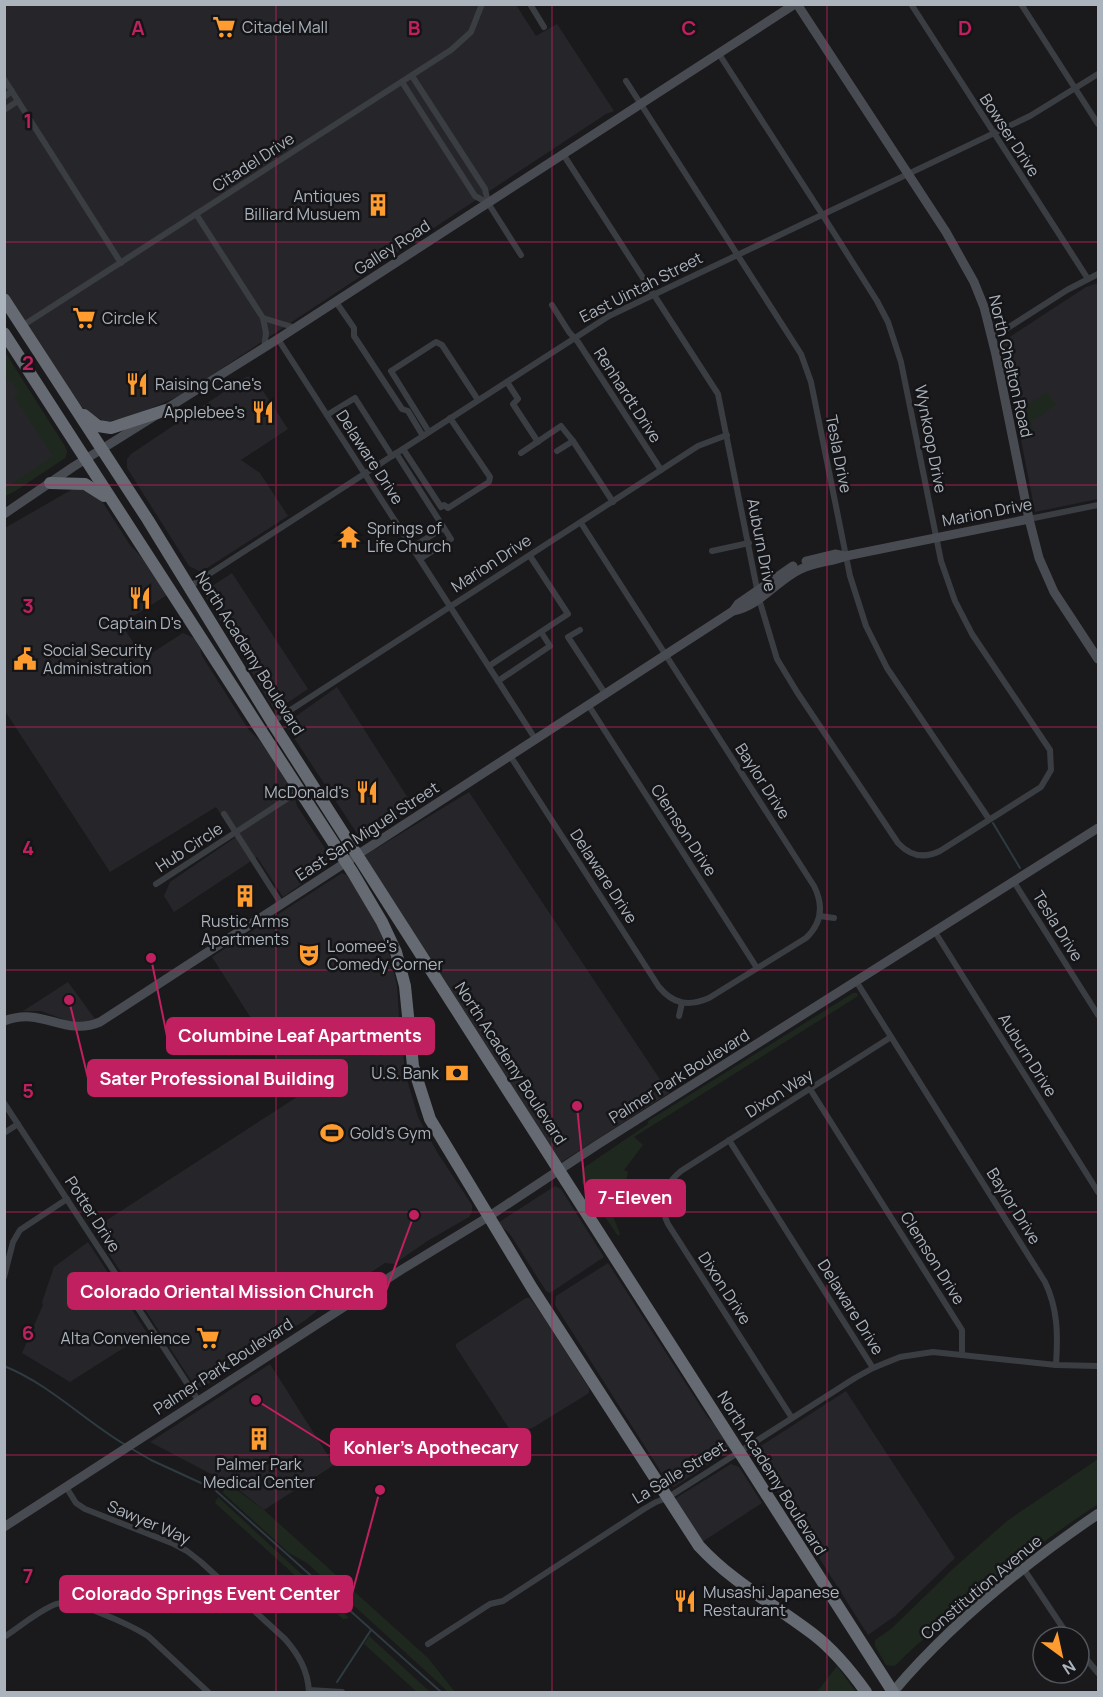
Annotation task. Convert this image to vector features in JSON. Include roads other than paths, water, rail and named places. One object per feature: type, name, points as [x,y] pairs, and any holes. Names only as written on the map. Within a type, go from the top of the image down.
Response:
[{"type":"highway","name":"North Academy Boulevard","points":[[4,299],[893,1692]]},
{"type":"highway","name":"North Academy Boulevard","points":[[4,333],[382,922],[396,952],[405,986],[413,1066],[430,1119],[488,1216],[699,1546],[713,1562],[815,1635],[843,1662],[866,1692]]},
{"type":"highway","points":[[71,402],[87,418],[105,428],[117,427],[166,410]]},
{"type":"highway","points":[[50,483],[86,484],[113,502]]},
{"type":"main road","name":"Galley Road","points":[[4,514],[796,4]]},
{"type":"main road","name":"North Chelton Road","points":[[796,4],[908,174],[966,267],[979,293],[992,339],[1039,558],[1048,581],[1098,659]]},
{"type":"main road","name":"Marion Drive","points":[[758,594],[794,565],[804,561],[834,554],[846,556],[1029,519]]},
{"type":"main road","name":"East San Miguel Street","points":[[4,1021],[29,1016],[76,1028],[100,1022],[606,695],[734,611],[738,604],[758,594]]},
{"type":"main road","name":"Palmer Park Boulevard","points":[[4,1527],[559,1169],[1097,832]]},
{"type":"main road","name":"Constitution Avenue","points":[[893,1692],[934,1646],[1023,1568],[1098,1514]]},
{"type":"street","name":"Citadel Drive","points":[[22,326],[412,76],[464,40],[477,22],[482,4]]},
{"type":"street","points":[[530,4],[544,27]]},
{"type":"street","name":"Bowser Drive","points":[[911,4],[1088,279]]},
{"type":"street","points":[[1021,4],[1098,124]]},
{"type":"street","name":"Wynkoop Drive","points":[[719,54],[877,301],[893,335],[903,372],[945,574],[963,616],[1047,744],[1051,757],[1051,770],[1044,783],[989,819]]},
{"type":"street","name":"East Uintah Street","points":[[189,587],[609,316],[1038,112],[1098,74]]},
{"type":"street","points":[[412,76],[484,189],[488,203],[521,255]]},
{"type":"street","points":[[4,79],[121,262]]},
{"type":"street","name":"Tesla Drive","points":[[626,81],[805,362],[846,556],[861,614],[878,652],[989,819]]},
{"type":"street","points":[[402,82],[476,196],[488,203]]},
{"type":"street","points":[[4,97],[12,92]]},
{"type":"street","points":[[4,110],[18,101]]},
{"type":"street","name":"Auburn Drive","points":[[563,154],[718,394],[758,594],[777,659],[797,692],[903,849],[920,856],[934,854],[989,819]]},
{"type":"street","points":[[196,214],[263,318],[266,333],[264,348]]},
{"type":"street","points":[[992,339],[1098,274]]},
{"type":"street","points":[[336,302],[354,328],[354,336],[402,409],[408,411],[426,434]]},
{"type":"street","name":"Renhardt Drive","points":[[552,305],[661,470]]},
{"type":"street","points":[[263,318],[296,328]]},
{"type":"street","name":"Delaware Drive","points":[[278,339],[536,740]]},
{"type":"street","points":[[426,434],[391,371],[436,342],[442,345],[478,400]]},
{"type":"street","points":[[507,382],[518,399],[513,404],[538,442]]},
{"type":"street","points":[[327,416],[355,398],[444,528],[451,539],[420,559]]},
{"type":"street","points":[[403,448],[441,507],[444,505],[448,508],[489,482],[490,477],[450,418]]},
{"type":"street","points":[[521,453],[561,426],[613,502]]},
{"type":"street","name":"Marion Drive","points":[[272,722],[698,446],[728,435]]},
{"type":"street","points":[[557,452],[573,441]]},
{"type":"street","name":"Marion Drive","points":[[1029,519],[1098,505]]},
{"type":"street","name":"Baylor Drive","points":[[581,523],[814,886],[820,899],[820,916]]},
{"type":"street","points":[[412,547],[444,528]]},
{"type":"street","points":[[712,551],[749,543]]},
{"type":"street","points":[[489,666],[568,615],[530,556]]},
{"type":"street","points":[[579,630],[568,637],[606,695]]},
{"type":"street","points":[[498,681],[550,646],[541,632]]},
{"type":"street","name":"Clemson Drive","points":[[589,706],[758,968]]},
{"type":"street","name":"Delaware Drive","points":[[511,757],[659,987],[671,998],[682,1003]]},
{"type":"street","name":"Hub Circle","points":[[156,884],[299,791]]},
{"type":"street","name":"Hub Circle","points":[[224,814],[282,905]]},
{"type":"street","name":"Tesla Drive","points":[[1014,882],[1098,1015]]},
{"type":"street","points":[[679,1016],[682,1003],[692,1004],[709,998],[806,938],[820,916],[834,918]]},
{"type":"street","name":"Auburn Drive","points":[[935,932],[1098,1192]]},
{"type":"street","name":"Baylor Drive","points":[[856,981],[1045,1282],[1053,1300],[1057,1322],[1056,1365]]},
{"type":"street","name":"Dixon Way","points":[[681,1171],[891,1037]]},
{"type":"street","name":"Clemson Drive","points":[[810,1089],[962,1330],[962,1355]]},
{"type":"street","name":"Potter Drive","points":[[4,1103],[198,1400]]},
{"type":"street","points":[[4,1133],[18,1124]]},
{"type":"street","name":"Delaware Drive","points":[[729,1140],[873,1368]]},
{"type":"street","name":"Dixon Drive","points":[[681,1171],[669,1183],[665,1191],[663,1214],[792,1418]]},
{"type":"street","points":[[4,1277],[13,1242],[20,1230],[67,1199]]},
{"type":"street","name":"La Salle Street","points":[[428,1644],[490,1604],[503,1600],[644,1509],[667,1498],[873,1368],[913,1354],[933,1352],[1056,1365],[1098,1366]]},
{"type":"street","name":"Sawyer Way","points":[[66,1487],[76,1503],[85,1509],[174,1544],[201,1562],[285,1639],[295,1651],[306,1674],[309,1691]]},
{"type":"street","points":[[1023,1568],[1060,1625]]},
{"type":"street","points":[[4,1637],[59,1603],[77,1605],[128,1624],[148,1636],[208,1692]]},
{"type":"street","points":[[309,1691],[342,1692]]},
{"type":"waterway","points":[[993,823],[1020,868]]},
{"type":"waterway","points":[[4,1366],[36,1382],[124,1444]]},
{"type":"waterway","points":[[132,1449],[214,1489],[441,1692]]},
{"type":"waterway","points":[[337,1682],[371,1630]]},
{"type":"place","name":"Citadel Mall","points":[[224,27]]},
{"type":"place","name":"Antiques Billiard Musuem","points":[[378,205]]},
{"type":"place","name":"Circle K","points":[[84,318]]},
{"type":"place","name":"Raising Cane's","points":[[137,384]]},
{"type":"place","name":"Applebee's","points":[[263,412]]},
{"type":"place","name":"Springs of Life Church","points":[[349,537]]},
{"type":"place","name":"Captain D's","points":[[140,598]]},
{"type":"place","name":"Social Security Administration","points":[[25,659]]},
{"type":"place","name":"McDonald's","points":[[367,792]]},
{"type":"place","name":"Rustic Arms Apartments","points":[[245,896]]},
{"type":"place","name":"Loomee's Comedy Corner","points":[[309,955]]},
{"type":"place","name":"Columbine Leaf Apartments","points":[[151,958]]},
{"type":"place","name":"Sater Professional Building","points":[[69,1000]]},
{"type":"place","name":"U.S. Bank","points":[[457,1073]]},
{"type":"place","name":"7-Eleven","points":[[577,1106]]},
{"type":"place","name":"Gold's Gym","points":[[332,1133]]},
{"type":"place","name":"Colorado Oriental Mission Church","points":[[414,1215]]},
{"type":"place","name":"Alta Convenience","points":[[208,1338]]},
{"type":"place","name":"Kohler's Apothecary","points":[[256,1400]]},
{"type":"place","name":"Palmer Park Medical Center","points":[[259,1439]]},
{"type":"place","name":"Colorado Springs Event Center","points":[[380,1490]]},
{"type":"place","name":"Musashi Japanese Restaurant","points":[[685,1601]]}]
